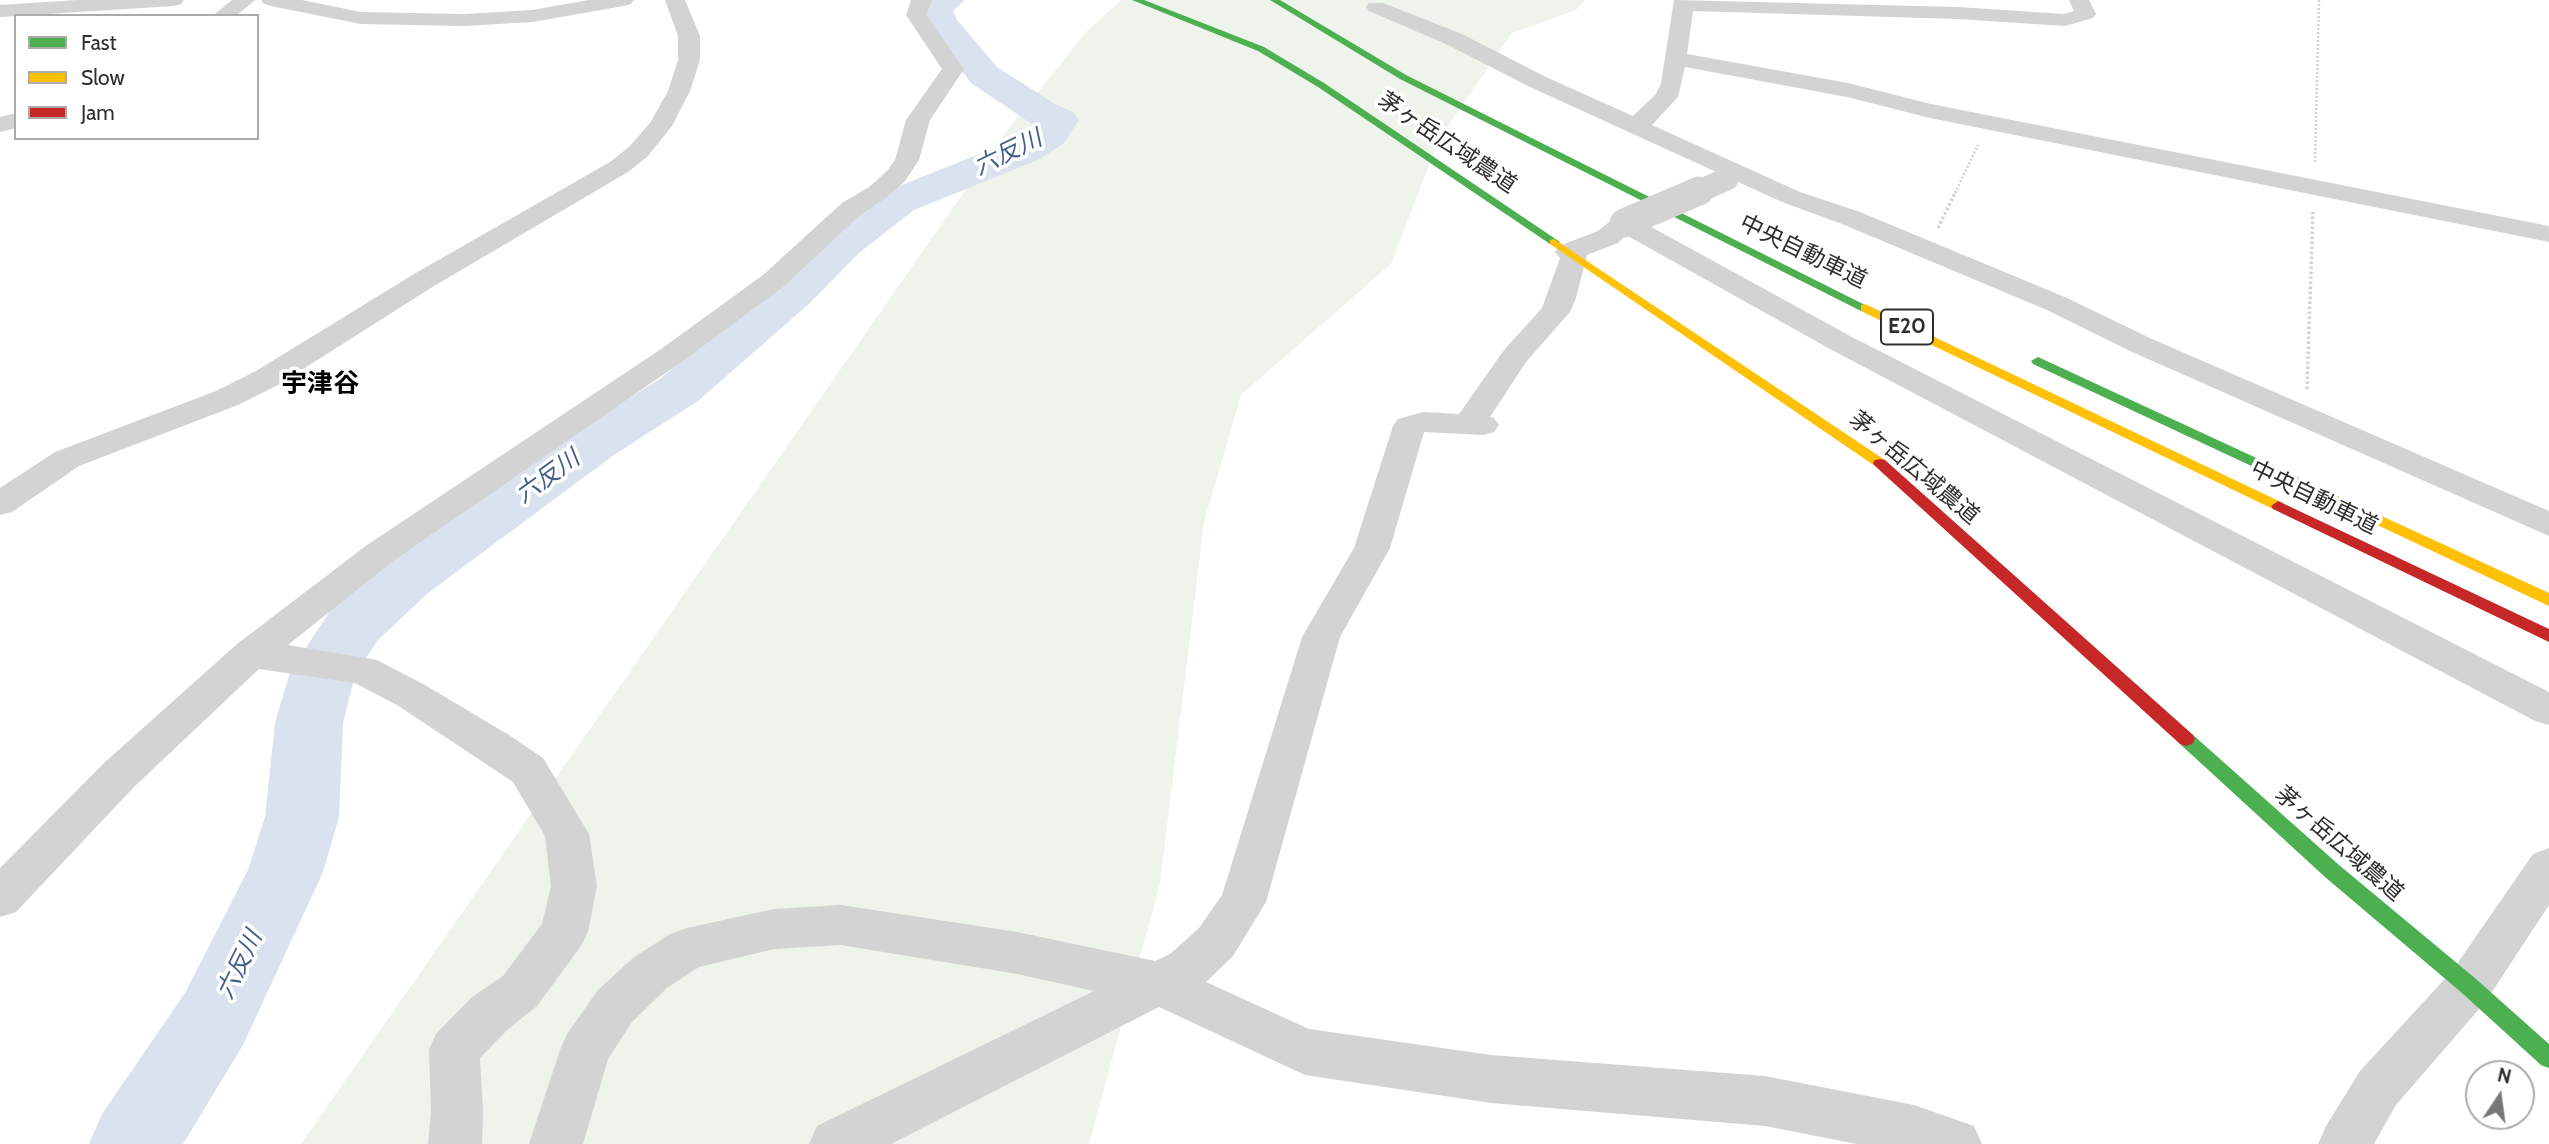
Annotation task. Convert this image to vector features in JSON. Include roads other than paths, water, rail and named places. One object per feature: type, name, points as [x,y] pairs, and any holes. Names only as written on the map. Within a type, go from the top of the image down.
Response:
[{"type":"main road","name":"茅ヶ岳広域農道","points":[[1136,0],[1262,49],[1311,79],[1799,405],[1878,461],[2332,871],[2469,986],[2549,1058]]},
{"type":"main road","name":"中央自動車道","points":[[1275,0],[1403,77],[1532,143],[1831,291],[2549,636]]},
{"type":"main road","points":[[1672,187],[1709,205]]},
{"type":"main road","name":"中央自動車道","points":[[2023,354],[2549,600]]},
{"type":"street","points":[[0,11],[174,0]]},
{"type":"street","points":[[225,14],[245,0]]},
{"type":"street","points":[[271,0],[360,18],[403,20],[501,19],[624,0]]},
{"type":"street","points":[[0,504],[67,459],[227,398],[267,378],[424,280],[619,167],[639,151],[660,126],[679,91],[689,60],[689,36],[675,0]]},
{"type":"street","points":[[0,898],[120,774],[251,654],[380,553],[673,355],[762,290],[851,209],[878,192],[896,176],[907,160],[918,120],[953,69],[916,15],[918,4],[922,0]]},
{"type":"street","points":[[1636,127],[1666,97],[1672,83],[1683,2],[2065,20],[2086,14],[2079,0]]},
{"type":"street","points":[[1376,7],[1454,39],[1734,176],[1851,218],[2057,304],[2141,345],[2549,525]]},
{"type":"street","points":[[1675,58],[1848,90],[1930,111],[2549,234]]},
{"type":"street","points":[[836,1144],[1187,969],[1216,942],[1243,902],[1321,637],[1371,548],[1409,426],[1423,422],[1475,425],[1515,356],[1555,312],[1562,298],[1572,254],[1608,237],[1624,223],[1734,176]]},
{"type":"street","points":[[1624,223],[1841,343],[2549,710]]},
{"type":"street","points":[[251,654],[363,670],[411,695],[528,770],[567,834],[573,886],[564,932],[520,991],[490,1013],[454,1050],[457,1111],[455,1144]]},
{"type":"street","points":[[2345,1144],[2378,1088],[2469,986],[2549,867]]},
{"type":"street","points":[[556,1144],[586,1050],[615,1006],[650,973],[687,949],[774,929],[841,925],[1017,953],[1158,984],[1305,1052],[1491,1079],[1765,1101],[1914,1130],[1955,1144]]},
{"type":"waterway","name":"六反川","points":[[133,1144],[214,1019],[285,872],[302,817],[309,723],[323,672],[355,624],[406,578],[595,443],[679,390],[793,293],[843,243],[899,201],[1026,150],[1050,134],[1059,120],[1041,112],[984,75],[941,23],[934,7],[948,0]]},
{"type":"district","name":"宇津谷","points":[[320,384]]}]
